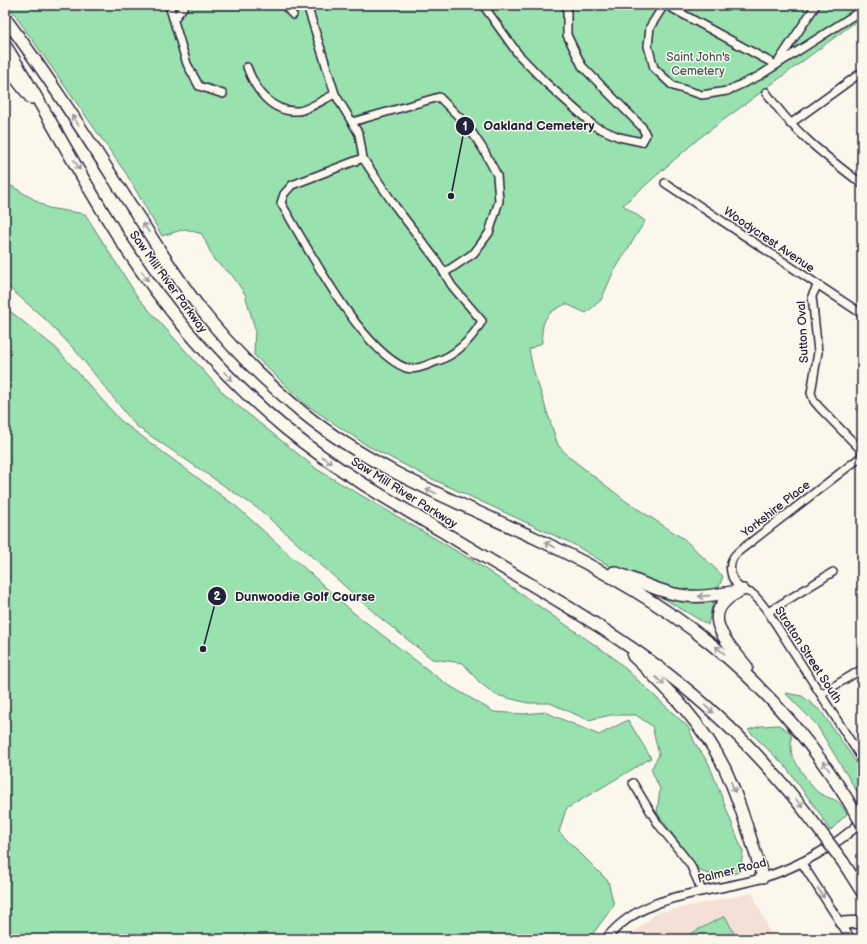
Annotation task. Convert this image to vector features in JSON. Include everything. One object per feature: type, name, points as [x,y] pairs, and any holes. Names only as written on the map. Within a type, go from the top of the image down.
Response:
[{"type":"highway","name":"Saw Mill River Parkway","points":[[5,18],[50,82],[185,288],[220,333],[256,370],[289,401],[324,429],[383,467],[441,496],[567,554],[625,584],[685,623],[729,658],[772,700],[816,752],[862,824]]},
{"type":"highway","name":"Saw Mill River Parkway","points":[[5,45],[118,237],[158,294],[198,344],[265,411],[295,436],[346,473],[611,635],[676,681],[730,728],[780,781],[843,862],[862,892]]},
{"type":"highway","points":[[5,65],[57,131]]},
{"type":"highway","points":[[567,554],[681,595],[707,596],[743,590]]},
{"type":"highway","points":[[743,590],[731,596],[721,604],[717,618],[718,626],[724,637],[772,700]]},
{"type":"highway","points":[[611,635],[675,697],[711,744],[731,783],[763,877]]},
{"type":"highway","points":[[841,923],[862,922]]},
{"type":"street","points":[[169,5],[187,64],[199,86],[223,94]]},
{"type":"street","points":[[174,19],[184,5]]},
{"type":"street","points":[[284,5],[293,15]]},
{"type":"street","points":[[307,5],[335,94],[359,134],[363,158],[395,206],[437,261],[452,286],[482,321],[472,338],[460,349],[441,360],[420,368],[407,369],[388,357],[365,334],[342,305],[281,203],[284,194],[292,185],[363,158]]},
{"type":"street","points":[[483,5],[518,54],[545,82],[594,126],[618,137],[642,142],[646,135],[642,127],[582,66],[567,35],[566,5]]},
{"type":"street","points":[[776,65],[665,5],[650,27],[648,46],[654,68],[673,86],[702,95],[727,90],[760,76],[818,40],[862,10]]},
{"type":"street","points":[[776,65],[816,5]]},
{"type":"street","points":[[247,67],[253,83],[264,98],[278,108],[299,111],[335,94]]},
{"type":"street","points":[[790,124],[862,72]]},
{"type":"street","points":[[766,92],[790,124],[821,153],[862,184]]},
{"type":"street","points":[[352,122],[439,97],[467,125],[484,149],[497,175],[499,201],[489,233],[474,253],[444,273]]},
{"type":"street","name":"Woodycrest Avenue","points":[[665,183],[817,286],[862,314]]},
{"type":"street","name":"Sutton Oval","points":[[817,286],[812,296],[818,352],[811,393],[814,401],[862,451]]},
{"type":"street","name":"Yorkshire Place","points":[[743,590],[731,572],[731,562],[735,554],[862,456]]},
{"type":"street","points":[[768,612],[833,572]]},
{"type":"street","name":"Stratton Street South","points":[[743,590],[754,595],[768,612],[862,759]]},
{"type":"street","points":[[821,694],[862,669]]},
{"type":"street","points":[[633,783],[658,824],[690,864],[702,891]]},
{"type":"street","name":"Palmer Road","points":[[606,939],[624,922],[653,904],[763,877],[801,862],[828,847],[862,821]]},
{"type":"street","points":[[801,862],[851,939]]},
{"type":"shaded area","points":[[752,893],[773,939],[626,939],[657,913]]},
{"type":"green space","name":"Saint John's Cemetery","points":[[8,5],[862,5],[862,17],[698,139],[623,205],[645,221],[613,273],[601,300],[586,313],[566,304],[553,311],[549,314],[544,323],[542,329],[542,343],[529,349],[533,369],[558,445],[569,457],[627,502],[684,539],[723,576],[712,606],[708,625],[573,544],[428,477],[368,446],[305,404],[254,355],[255,329],[245,294],[232,275],[214,260],[202,234],[185,229],[162,236],[127,175]]},
{"type":"green space","points":[[5,182],[48,208],[85,214],[139,299],[227,397],[318,470],[475,562],[614,658],[688,727],[695,743],[709,764],[743,852],[740,872],[720,875],[700,871],[657,813],[660,789],[651,769],[659,755],[652,726],[636,715],[611,715],[588,720],[550,703],[528,703],[496,695],[480,683],[463,663],[432,659],[379,617],[260,510],[136,426],[75,350],[45,319],[5,284]]},
{"type":"green space","points":[[5,307],[56,348],[121,421],[237,507],[355,614],[445,683],[494,712],[524,714],[545,712],[599,735],[628,720],[651,758],[566,809],[559,832],[608,881],[614,905],[589,939],[5,939]]},
{"type":"green space","points":[[785,693],[802,696],[821,711],[862,771],[862,800],[816,724]]},
{"type":"green space","points":[[779,725],[791,733],[792,755],[808,781],[816,791],[837,801],[847,814],[830,831],[820,814],[785,766],[748,730],[761,726]]},
{"type":"green space","points":[[725,916],[737,939],[680,939]]},
{"type":"place","name":"Oakland Cemetery","points":[[451,196]]},
{"type":"place","name":"Dunwoodie Golf Course","points":[[203,649]]}]
